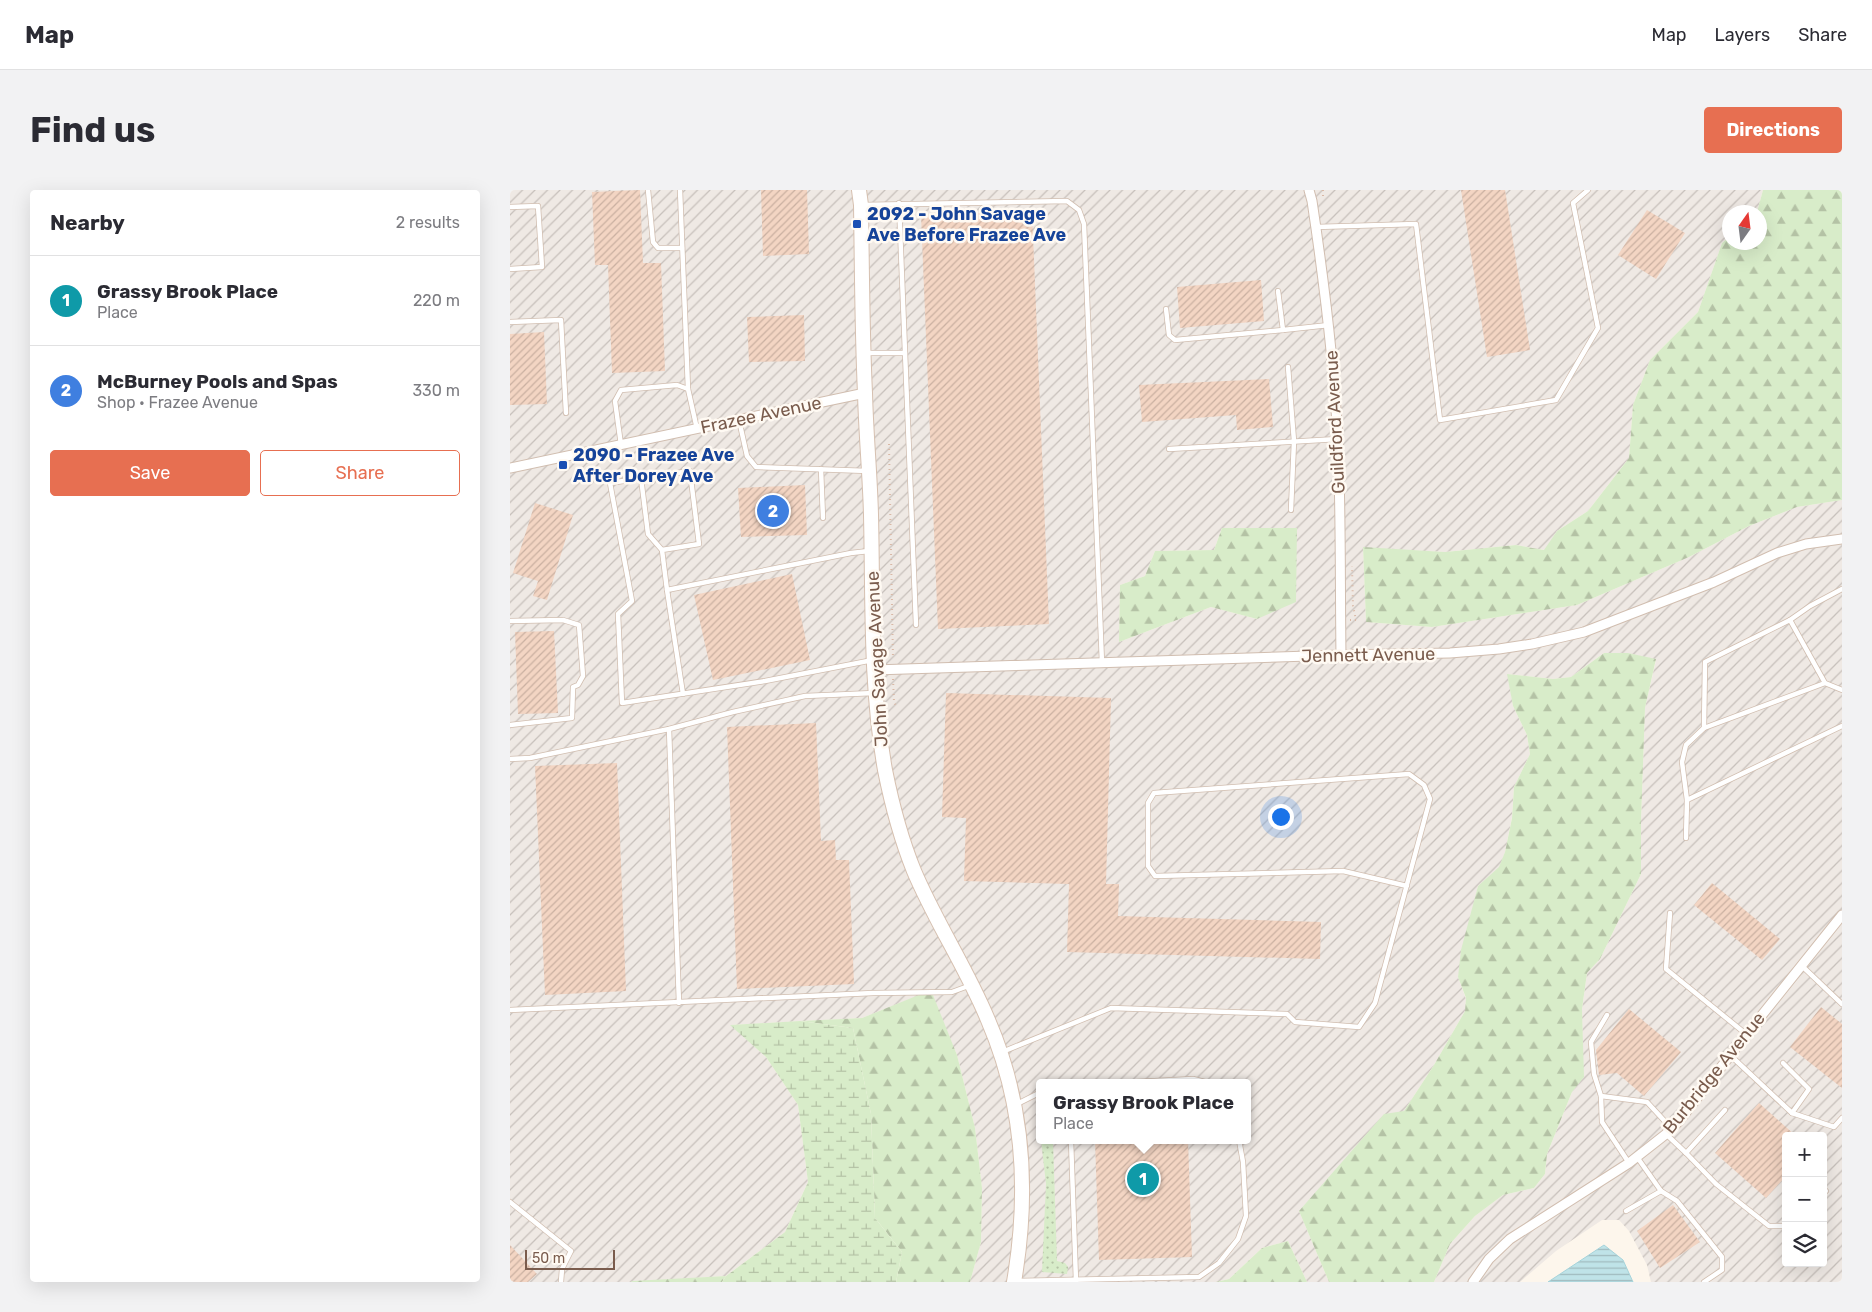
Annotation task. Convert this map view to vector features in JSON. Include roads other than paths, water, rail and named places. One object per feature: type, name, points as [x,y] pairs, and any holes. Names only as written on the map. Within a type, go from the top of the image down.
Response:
[{"type":"main road","name":"John Savage Avenue","points":[[859,190],[872,551],[874,665],[885,770],[900,832],[924,891],[990,1023],[1014,1105],[1023,1191],[1021,1232],[1014,1281]]},
{"type":"street","name":"Guildford Avenue","points":[[1309,190],[1316,227],[1329,325],[1338,439],[1341,655]]},
{"type":"street","name":"Frazee Avenue","points":[[510,468],[865,393]]},
{"type":"street","name":"Jennett Avenue","points":[[874,665],[893,670],[1450,653],[1532,644],[1584,632],[1634,614],[1784,551],[1806,544],[1842,539]]},
{"type":"street","name":"Burbridge Avenue","points":[[1473,1282],[1489,1259],[1510,1239],[1633,1160],[1669,1132],[1842,916]]},
{"type":"lane","points":[[648,190],[653,242],[658,248],[682,248]]},
{"type":"lane","points":[[680,190],[688,389],[697,429]]},
{"type":"lane","points":[[1316,227],[1416,224],[1440,420],[1556,400],[1598,328],[1573,203],[1588,190]]},
{"type":"lane","points":[[861,205],[1067,201],[1079,210],[1084,224],[1102,663]]},
{"type":"lane","points":[[899,203],[916,625]]},
{"type":"lane","points":[[510,207],[538,206],[542,267],[510,269]]},
{"type":"lane","points":[[1278,291],[1283,330]]},
{"type":"lane","points":[[1166,309],[1169,335],[1175,340],[1329,325]]},
{"type":"lane","points":[[510,322],[561,320],[566,413]]},
{"type":"lane","points":[[864,353],[905,353]]},
{"type":"lane","points":[[1288,367],[1294,441],[1292,510]]},
{"type":"lane","points":[[621,445],[614,400],[621,390],[677,385],[688,389]]},
{"type":"lane","points":[[740,420],[747,456],[756,467],[869,471]]},
{"type":"lane","points":[[1169,449],[1338,439]]},
{"type":"lane","points":[[821,469],[823,518]]},
{"type":"lane","points":[[662,550],[700,544],[690,471],[610,483],[632,601],[618,614],[622,703],[874,665]]},
{"type":"lane","points":[[641,478],[648,534],[662,550],[683,694]]},
{"type":"lane","points":[[667,590],[851,553],[872,551]]},
{"type":"lane","points":[[1704,728],[1705,662],[1790,620],[1810,606],[1842,589]]},
{"type":"lane","points":[[510,621],[563,620],[578,624],[583,676],[578,685],[573,687],[572,718],[510,725]]},
{"type":"lane","points":[[1790,620],[1825,683],[1842,690]]},
{"type":"lane","points":[[1686,838],[1687,800],[1682,762],[1686,744],[1704,728],[1825,683]]},
{"type":"lane","points":[[510,758],[530,758],[669,729],[805,696],[876,694]]},
{"type":"lane","points":[[1687,800],[1842,726]]},
{"type":"lane","points":[[669,729],[679,1003]]},
{"type":"lane","points":[[1000,1052],[1111,1008],[1287,1014],[1295,1022],[1360,1027],[1375,1003],[1407,886],[1430,798],[1424,785],[1409,774],[1154,793],[1148,803],[1148,866],[1155,876],[1343,871],[1407,886]]},
{"type":"lane","points":[[1670,914],[1666,969],[1746,1034]]},
{"type":"lane","points":[[1802,966],[1842,1004]]},
{"type":"lane","points":[[510,1010],[864,994],[952,992],[972,985]]},
{"type":"lane","points":[[1607,1015],[1590,1042],[1594,1074],[1601,1096],[1602,1122],[1661,1191],[1677,1201],[1722,1257],[1722,1270],[1704,1282]]},
{"type":"lane","points":[[1730,1055],[1792,1113],[1834,1127],[1842,1118]]},
{"type":"lane","points":[[1783,1063],[1809,1089],[1792,1113]]},
{"type":"lane","points":[[1014,1105],[1036,1094]]},
{"type":"lane","points":[[1601,1096],[1647,1102],[1686,1153],[1716,1184],[1770,1226],[1782,1226]]},
{"type":"lane","points":[[1686,1153],[1725,1110]]},
{"type":"lane","points":[[1071,1144],[1076,1281]]},
{"type":"lane","points":[[1014,1281],[1199,1277],[1219,1263],[1238,1239],[1246,1216],[1243,1162],[1240,1144]]},
{"type":"lane","points":[[1626,1211],[1661,1191]]},
{"type":"lane","points":[[510,1202],[571,1251],[562,1269],[561,1282]]},
{"type":"water","points":[[1604,1245],[1623,1260],[1633,1282],[1548,1282]]},
{"type":"place","name":"2092 - John Savage Ave Before Frazee Ave","points":[[857,224]]},
{"type":"place","name":"2090 - Frazee Ave After Dorey Ave","points":[[563,465]]},
{"type":"place","name":"McBurney Pools and Spas","points":[[773,511]]},
{"type":"place","name":"Grassy Brook Place","points":[[1143,1179]]}]
